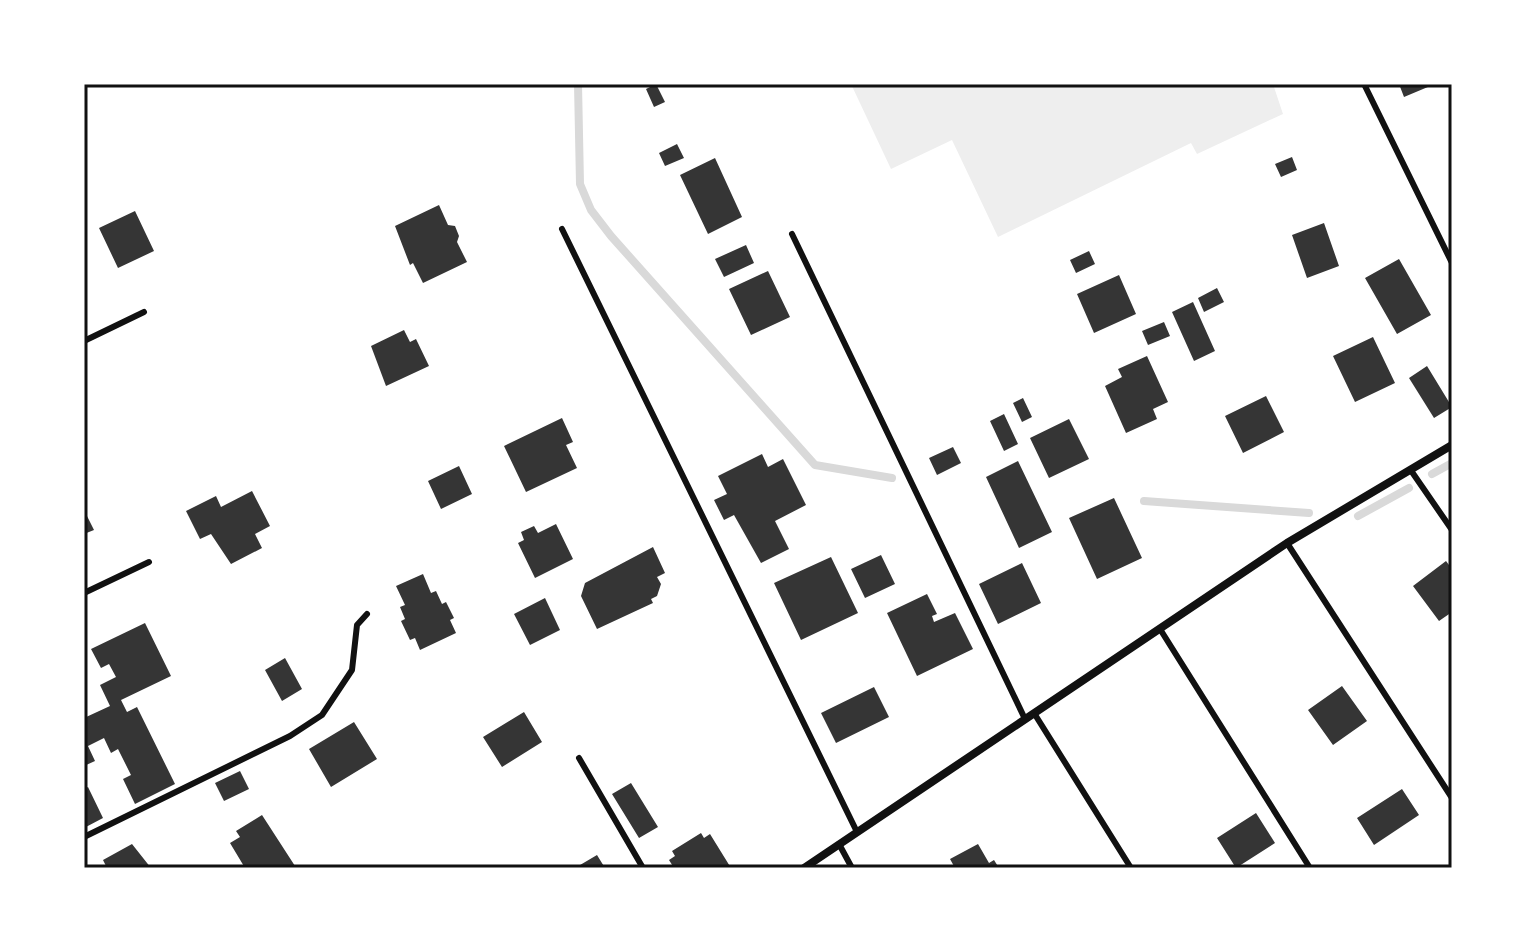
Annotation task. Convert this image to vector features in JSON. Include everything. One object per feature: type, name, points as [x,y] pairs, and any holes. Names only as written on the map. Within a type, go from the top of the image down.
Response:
[{"type":"street","points":[[804,868],[1287,543],[1412,472],[1452,445]]},
{"type":"lane","points":[[1364,84],[1452,263]]},
{"type":"lane","points":[[562,229],[857,832]]},
{"type":"lane","points":[[792,234],[1025,719]]},
{"type":"lane","points":[[84,341],[144,312]]},
{"type":"lane","points":[[1412,472],[1452,530]]},
{"type":"lane","points":[[1287,543],[1452,798]]},
{"type":"lane","points":[[84,593],[149,562]]},
{"type":"lane","points":[[84,837],[290,736],[322,715],[352,670],[357,625],[367,614]]},
{"type":"lane","points":[[1160,629],[1310,868]]},
{"type":"lane","points":[[1034,713],[1131,868]]},
{"type":"lane","points":[[579,758],[643,868]]},
{"type":"lane","points":[[839,844],[852,868]]},
{"type":"shaded area","points":[[851,84],[1273,84],[1283,114],[1197,154],[1191,143],[998,237],[952,140],[891,169]]},
{"type":"building","points":[[656,84],[665,102],[654,107],[646,89]]},
{"type":"building","points":[[1399,84],[1435,84],[1404,97]]},
{"type":"building","points":[[677,144],[684,158],[665,166],[659,153]]},
{"type":"building","points":[[1292,157],[1297,170],[1281,177],[1275,164]]},
{"type":"building","points":[[715,158],[742,217],[708,234],[680,175]]},
{"type":"building","points":[[439,205],[448,225],[455,226],[459,236],[457,242],[467,262],[423,283],[413,263],[410,265],[395,226]]},
{"type":"building","points":[[135,211],[154,251],[118,268],[99,228]]},
{"type":"building","points":[[1324,223],[1339,266],[1307,278],[1292,235]]},
{"type":"building","points":[[746,245],[754,263],[724,277],[715,259]]},
{"type":"building","points":[[1089,251],[1095,264],[1076,273],[1070,260]]},
{"type":"building","points":[[1399,259],[1431,315],[1397,334],[1365,278]]},
{"type":"building","points":[[768,271],[790,317],[751,335],[729,289]]},
{"type":"building","points":[[1119,275],[1136,314],[1094,333],[1077,294]]},
{"type":"building","points":[[1217,288],[1224,302],[1204,312],[1198,298]]},
{"type":"building","points":[[1193,302],[1215,351],[1194,361],[1172,312]]},
{"type":"building","points":[[1164,322],[1170,336],[1148,345],[1142,331]]},
{"type":"building","points":[[404,330],[410,342],[416,339],[429,366],[386,386],[371,346]]},
{"type":"building","points":[[1373,337],[1395,383],[1355,402],[1333,356]]},
{"type":"building","points":[[1147,356],[1168,402],[1153,409],[1157,419],[1126,433],[1105,386],[1122,377],[1118,369]]},
{"type":"building","points":[[1427,366],[1452,407],[1434,418],[1409,378]]},
{"type":"building","points":[[1266,396],[1284,432],[1243,453],[1225,416]]},
{"type":"building","points":[[1023,398],[1032,417],[1022,422],[1013,403]]},
{"type":"building","points":[[1004,414],[1018,444],[1004,451],[990,421]]},
{"type":"building","points":[[562,418],[573,442],[566,445],[577,468],[526,492],[504,446]]},
{"type":"building","points":[[1069,419],[1089,459],[1049,478],[1030,438]]},
{"type":"building","points":[[953,447],[961,463],[937,475],[929,458]]},
{"type":"building","points":[[762,454],[768,467],[783,459],[806,505],[775,521],[789,549],[761,563],[734,515],[724,520],[714,500],[727,494],[718,476]]},
{"type":"building","points":[[1018,461],[1052,532],[1019,548],[986,477]]},
{"type":"building","points":[[459,466],[472,494],[441,509],[428,481]]},
{"type":"building","points":[[252,491],[270,526],[255,534],[262,548],[231,564],[211,534],[200,539],[186,511],[216,496],[221,507]]},
{"type":"building","points":[[1114,498],[1142,558],[1097,579],[1069,518]]},
{"type":"building","points":[[84,510],[94,530],[84,534]]},
{"type":"building","points":[[556,524],[573,559],[535,578],[518,543],[524,540],[521,532],[534,526],[538,533]]},
{"type":"building","points":[[653,547],[665,573],[657,577],[661,584],[657,596],[651,599],[653,603],[597,629],[581,596],[585,583]]},
{"type":"building","points":[[881,555],[895,584],[865,598],[851,569]]},
{"type":"building","points":[[831,557],[858,613],[801,640],[774,583]]},
{"type":"building","points":[[1446,561],[1452,569],[1452,612],[1439,621],[1413,586]]},
{"type":"building","points":[[1022,563],[1041,603],[998,624],[979,584]]},
{"type":"building","points":[[423,574],[431,593],[436,591],[442,604],[446,602],[454,618],[450,620],[456,633],[420,650],[415,638],[410,640],[401,621],[405,619],[400,607],[405,605],[396,586]]},
{"type":"building","points":[[927,594],[937,614],[932,616],[934,622],[955,613],[973,649],[917,676],[887,613]]},
{"type":"building","points":[[545,598],[560,630],[530,645],[514,614]]},
{"type":"building","points":[[145,623],[171,676],[121,700],[127,712],[137,707],[175,784],[135,804],[123,779],[131,775],[118,749],[111,753],[104,738],[88,746],[95,761],[84,766],[84,718],[110,706],[100,685],[116,677],[109,664],[101,668],[91,649]]},
{"type":"building","points":[[285,658],[302,689],[282,701],[265,670]]},
{"type":"building","points":[[1342,686],[1367,721],[1333,745],[1308,710]]},
{"type":"building","points":[[874,687],[889,717],[836,743],[821,713]]},
{"type":"building","points":[[524,712],[542,742],[502,767],[483,737]]},
{"type":"building","points":[[354,722],[377,759],[331,787],[309,749]]},
{"type":"building","points":[[240,771],[249,789],[224,801],[215,783]]},
{"type":"building","points":[[631,783],[658,827],[639,838],[612,794]]},
{"type":"building","points":[[88,787],[103,818],[84,828],[84,789]]},
{"type":"building","points":[[1402,789],[1419,815],[1374,845],[1357,818]]},
{"type":"building","points":[[1256,813],[1275,843],[1236,868],[1217,838]]},
{"type":"building","points":[[262,815],[295,866],[245,868],[230,843],[240,837],[236,831]]},
{"type":"building","points":[[701,833],[704,838],[710,834],[731,868],[674,868],[669,860],[675,856],[672,851]]},
{"type":"building","points":[[132,844],[151,868],[107,868],[103,860]]},
{"type":"building","points":[[978,844],[989,863],[994,860],[999,868],[955,868],[950,859]]},
{"type":"building","points":[[597,855],[605,868],[575,868]]},
{"type":"waterway","points":[[578,84],[580,184],[591,210],[611,236],[815,465],[892,478]]},
{"type":"waterway","points":[[1432,474],[1452,463]]},
{"type":"waterway","points":[[1358,516],[1409,488]]},
{"type":"waterway","points":[[1144,501],[1309,513]]}]
